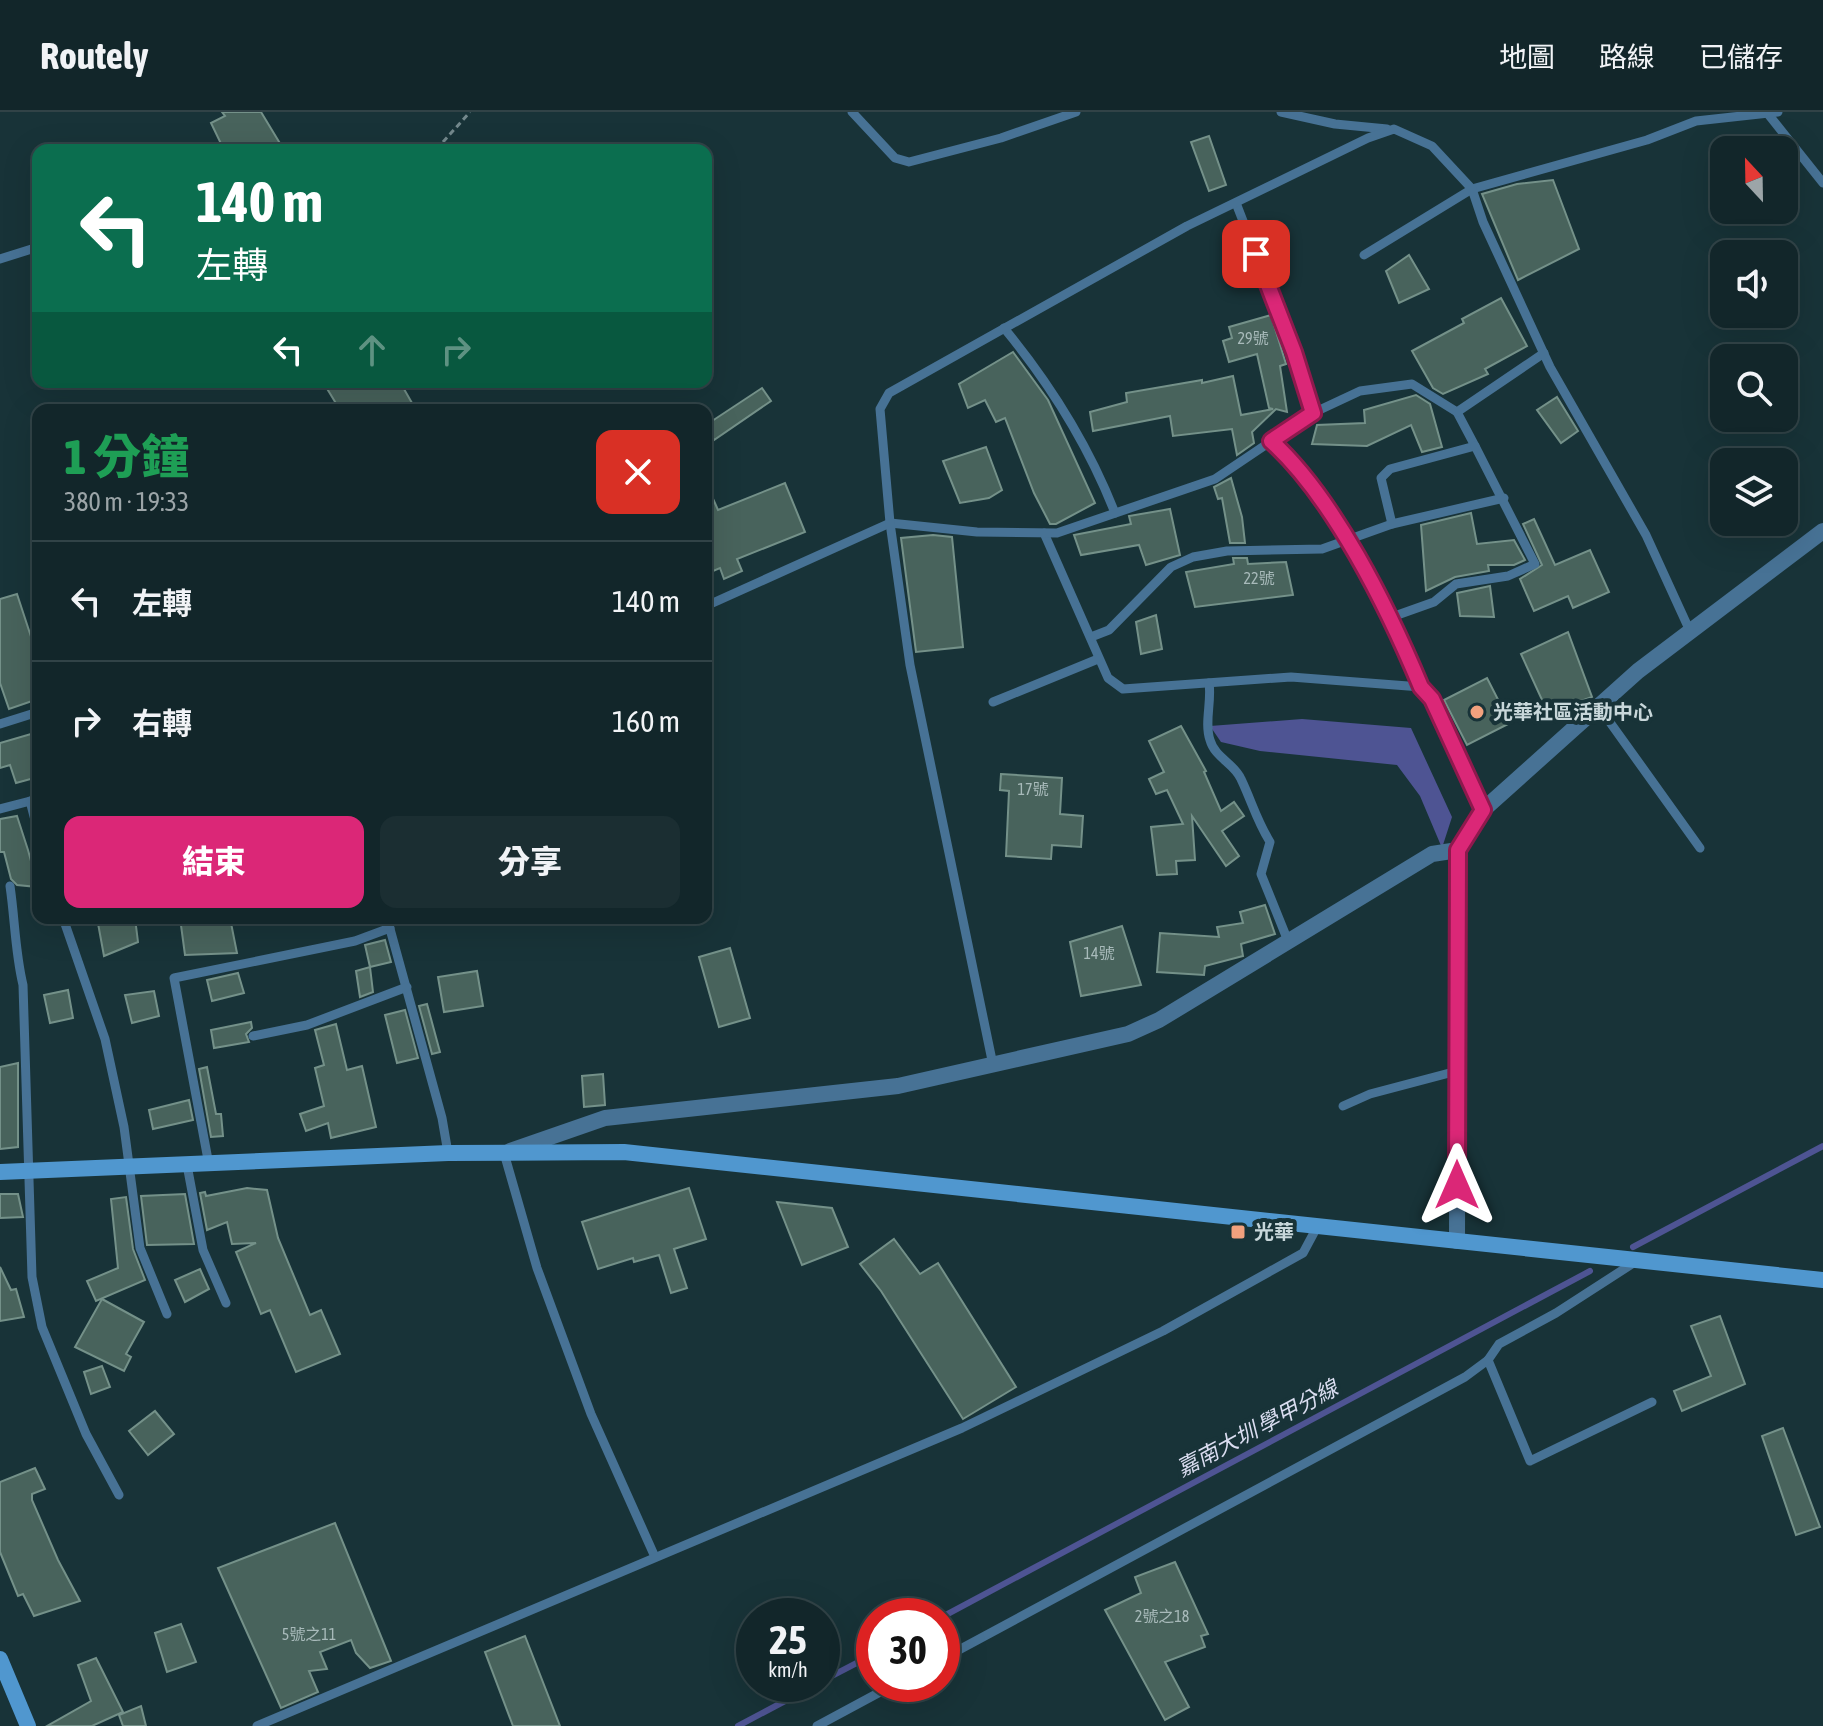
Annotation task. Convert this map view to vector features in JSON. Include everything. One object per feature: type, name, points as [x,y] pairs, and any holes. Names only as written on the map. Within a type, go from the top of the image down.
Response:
[{"type":"main road","points":[[0,1172],[129,1164],[209,1165],[448,1153],[624,1152],[1823,1280]]},
{"type":"main road","points":[[0,1659],[3,1676],[28,1726]]},
{"type":"street","points":[[1457,1241],[1458,850],[1483,810],[1599,707],[1689,629],[1772,573],[1823,531]]},
{"type":"street","points":[[504,1153],[605,1118],[898,1086],[1128,1034],[1159,1020],[1432,854],[1458,850]]},
{"type":"lane","points":[[852,112],[895,158],[909,162],[1001,138],[1076,112]]},
{"type":"lane","points":[[1281,112],[1335,124],[1394,129],[1432,146],[1472,189],[1483,222],[1544,353],[1646,535],[1689,629]]},
{"type":"lane","points":[[1364,255],[1472,189],[1647,140],[1693,117],[1773,113],[1823,183]]},
{"type":"lane","points":[[993,1065],[910,665],[890,523],[880,409],[889,393],[1187,226],[1368,138],[1394,129]]},
{"type":"lane","points":[[1236,203],[1294,352],[1313,413]]},
{"type":"lane","points":[[0,259],[32,249]]},
{"type":"lane","points":[[1004,328],[1045,379],[1067,414],[1099,472],[1115,513]]},
{"type":"lane","points":[[1457,412],[1544,353]]},
{"type":"lane","points":[[712,603],[890,523],[977,532],[1057,533],[1215,479],[1313,413],[1360,391],[1412,384],[1457,412],[1504,498],[1535,564],[1508,576],[1456,584],[1434,602],[1389,618]]},
{"type":"lane","points":[[1271,441],[1291,459],[1349,542],[1421,687],[1432,699],[1483,810]]},
{"type":"lane","points":[[1392,524],[1381,478],[1390,469],[1475,446]]},
{"type":"lane","points":[[1091,637],[1109,630],[1171,567],[1193,557],[1227,551],[1322,549],[1349,542],[1392,524],[1504,498]]},
{"type":"lane","points":[[1044,533],[1098,659],[1108,678],[1123,689],[1291,677],[1421,687]]},
{"type":"lane","points":[[993,702],[1098,659]]},
{"type":"lane","points":[[1209,683],[1212,703],[1208,738],[1217,755],[1240,775],[1253,815],[1270,842],[1261,874],[1288,941]]},
{"type":"lane","points":[[1599,707],[1700,848]]},
{"type":"lane","points":[[0,724],[32,714]]},
{"type":"lane","points":[[0,809],[32,801]]},
{"type":"lane","points":[[10,886],[18,937],[15,952],[23,985],[32,1277],[42,1327],[86,1434],[119,1495]]},
{"type":"lane","points":[[65,924],[105,1039],[129,1164],[140,1248],[167,1314]]},
{"type":"lane","points":[[209,1165],[174,978],[355,941],[386,924]]},
{"type":"lane","points":[[388,924],[442,1118],[448,1153]]},
{"type":"lane","points":[[253,1036],[307,1025],[407,987]]},
{"type":"lane","points":[[1343,1106],[1370,1094],[1457,1071]]},
{"type":"lane","points":[[504,1153],[537,1268],[585,1399],[655,1557]]},
{"type":"lane","points":[[187,1165],[203,1250],[226,1303]]},
{"type":"lane","points":[[257,1726],[962,1428],[1163,1331],[1303,1253],[1318,1225]]},
{"type":"lane","points":[[960,1649],[1465,1377],[1488,1360],[1499,1344],[1556,1313],[1635,1262]]},
{"type":"lane","points":[[1488,1360],[1530,1461],[1652,1402]]},
{"type":"lane","points":[[817,1726],[862,1702]]},
{"type":"path","points":[[443,142],[470,112]]},
{"type":"water","points":[[1302,719],[1411,728],[1452,817],[1442,848],[1420,796],[1397,765],[1260,751],[1221,742],[1210,726]]},
{"type":"building","points":[[222,112],[261,112],[280,144],[221,144],[211,123],[225,116]]},
{"type":"building","points":[[1209,136],[1226,185],[1209,191],[1191,142]]},
{"type":"building","points":[[1553,180],[1579,249],[1518,280],[1482,194],[1517,184]]},
{"type":"building","points":[[1409,255],[1429,289],[1399,303],[1386,271]]},
{"type":"building","points":[[1501,298],[1527,346],[1485,369],[1488,374],[1443,394],[1433,388],[1412,351],[1464,323],[1462,319]]},
{"type":"building","points":[[1271,315],[1286,364],[1280,366],[1287,412],[1276,409],[1252,432],[1254,443],[1237,455],[1232,429],[1173,436],[1170,416],[1093,431],[1090,412],[1127,402],[1126,393],[1233,376],[1241,415],[1273,409],[1269,408],[1257,354],[1229,362],[1223,341],[1232,338],[1229,327]]},
{"type":"building","points":[[1013,352],[1048,400],[1095,503],[1056,524],[1050,524],[1034,493],[1005,418],[996,422],[985,400],[968,408],[959,384]]},
{"type":"building","points":[[327,388],[403,388],[413,404],[336,404]]},
{"type":"building","points":[[762,388],[771,401],[714,440],[712,421]]},
{"type":"building","points":[[1416,395],[1430,404],[1442,447],[1422,452],[1411,425],[1367,446],[1312,444],[1317,425],[1365,423],[1364,410]]},
{"type":"building","points":[[1557,397],[1578,431],[1561,443],[1537,410]]},
{"type":"building","points":[[986,447],[1002,490],[989,498],[960,503],[943,461]]},
{"type":"building","points":[[1231,478],[1242,517],[1245,543],[1230,543],[1222,498],[1218,499],[1214,487]]},
{"type":"building","points":[[785,483],[805,532],[737,559],[742,571],[724,579],[720,568],[712,571],[712,496],[718,510]]},
{"type":"building","points":[[1170,509],[1180,555],[1146,565],[1139,545],[1081,555],[1074,535],[1131,524],[1129,516]]},
{"type":"building","points":[[1471,513],[1477,544],[1514,540],[1525,560],[1514,565],[1488,565],[1489,571],[1455,577],[1426,591],[1421,525]]},
{"type":"building","points":[[1534,519],[1555,565],[1590,550],[1609,592],[1573,608],[1568,596],[1534,611],[1520,579],[1542,565],[1523,524]]},
{"type":"building","points":[[952,537],[963,647],[916,652],[901,538]]},
{"type":"building","points":[[1233,558],[1247,558],[1248,564],[1286,562],[1293,595],[1195,607],[1186,572],[1234,564]]},
{"type":"building","points":[[1490,586],[1494,617],[1460,616],[1457,593]]},
{"type":"building","points":[[17,594],[32,640],[32,701],[9,709],[0,683],[0,599]]},
{"type":"building","points":[[1156,615],[1162,649],[1141,654],[1136,622]]},
{"type":"building","points":[[1568,632],[1592,697],[1548,713],[1521,654]]},
{"type":"building","name":"光華社區活動中心","points":[[1487,678],[1510,723],[1467,745],[1444,700]]},
{"type":"building","points":[[1181,726],[1206,771],[1221,811],[1234,802],[1244,816],[1222,831],[1239,856],[1226,866],[1192,816],[1195,860],[1176,861],[1177,874],[1157,875],[1151,827],[1183,824],[1167,790],[1156,794],[1149,779],[1164,772],[1149,741]]},
{"type":"building","points":[[31,734],[32,779],[16,783],[10,765],[0,768],[0,743]]},
{"type":"building","points":[[1001,774],[1062,778],[1060,814],[1083,816],[1081,847],[1052,845],[1051,859],[1006,856],[1009,791],[1000,790]]},
{"type":"building","points":[[17,816],[32,865],[32,886],[17,885],[11,879],[4,852],[0,852],[0,819]]},
{"type":"building","points":[[1265,905],[1275,934],[1241,944],[1243,956],[1205,966],[1204,975],[1157,972],[1160,933],[1219,937],[1217,927],[1243,923],[1240,912]]},
{"type":"building","points":[[98,924],[136,924],[138,942],[104,956]]},
{"type":"building","points":[[181,924],[231,924],[237,953],[185,955]]},
{"type":"building","points":[[1122,926],[1141,985],[1081,996],[1070,942]]},
{"type":"building","points":[[385,940],[391,962],[370,967],[365,945]]},
{"type":"building","points":[[730,948],[750,1018],[719,1027],[699,957]]},
{"type":"building","points":[[370,967],[373,992],[360,997],[356,971]]},
{"type":"building","points":[[477,971],[483,1006],[444,1012],[438,977]]},
{"type":"building","points":[[238,973],[244,993],[212,1001],[207,980]]},
{"type":"building","points":[[68,990],[73,1018],[50,1023],[44,995]]},
{"type":"building","points":[[154,991],[159,1016],[132,1023],[125,995]]},
{"type":"building","points":[[427,1004],[440,1052],[432,1054],[419,1006]]},
{"type":"building","points":[[405,1010],[418,1058],[397,1063],[385,1015]]},
{"type":"building","points":[[251,1022],[252,1028],[246,1034],[249,1042],[214,1048],[211,1030]]},
{"type":"building","points":[[336,1024],[347,1070],[362,1066],[376,1127],[331,1138],[328,1123],[306,1131],[300,1114],[324,1106],[315,1068],[324,1065],[315,1030]]},
{"type":"building","points":[[18,1063],[18,1147],[0,1149],[0,1067]]},
{"type":"building","points":[[207,1067],[216,1114],[221,1114],[223,1136],[211,1137],[199,1069]]},
{"type":"building","points":[[603,1074],[605,1105],[584,1107],[582,1076]]},
{"type":"building","points":[[189,1100],[193,1120],[153,1129],[149,1110]]},
{"type":"building","points":[[247,1188],[267,1190],[278,1238],[310,1315],[321,1310],[340,1354],[296,1372],[270,1310],[261,1314],[236,1252],[256,1243],[232,1244],[227,1222],[207,1230],[200,1193],[205,1192],[206,1196]]},
{"type":"building","points":[[689,1188],[706,1239],[674,1249],[687,1288],[671,1293],[659,1255],[634,1262],[633,1258],[598,1269],[582,1222]]},
{"type":"building","points":[[0,1194],[18,1194],[23,1217],[0,1218]]},
{"type":"building","points":[[185,1194],[194,1244],[147,1245],[141,1196]]},
{"type":"building","points":[[126,1197],[133,1249],[145,1280],[96,1301],[87,1281],[118,1268],[111,1199]]},
{"type":"building","points":[[777,1202],[832,1208],[848,1247],[802,1265]]},
{"type":"building","points":[[894,1239],[920,1274],[938,1263],[1016,1387],[963,1419],[881,1291],[860,1264]]},
{"type":"building","points":[[0,1267],[11,1290],[16,1289],[24,1317],[0,1321]]},
{"type":"building","points":[[200,1269],[209,1289],[185,1302],[175,1280]]},
{"type":"building","points":[[102,1299],[144,1322],[126,1354],[131,1357],[124,1371],[75,1347]]},
{"type":"building","points":[[1720,1316],[1745,1384],[1682,1411],[1674,1391],[1711,1376],[1691,1326]]},
{"type":"building","points":[[102,1366],[110,1387],[91,1394],[84,1372]]},
{"type":"building","points":[[155,1411],[174,1434],[148,1455],[129,1431]]},
{"type":"building","points":[[1783,1428],[1820,1527],[1796,1535],[1762,1436]]},
{"type":"building","points":[[35,1468],[45,1489],[32,1494],[32,1500],[80,1601],[34,1616],[23,1594],[18,1596],[0,1552],[0,1482]]},
{"type":"building","points":[[335,1523],[391,1661],[370,1668],[356,1653],[351,1640],[320,1652],[327,1669],[309,1671],[318,1692],[281,1708],[218,1568]]},
{"type":"building","points":[[1175,1562],[1208,1634],[1201,1636],[1205,1647],[1165,1662],[1189,1707],[1165,1720],[1105,1610],[1141,1593],[1135,1577]]},
{"type":"building","points":[[181,1624],[196,1662],[167,1672],[155,1633]]},
{"type":"building","points":[[525,1636],[560,1726],[513,1726],[485,1652]]},
{"type":"building","points":[[96,1658],[123,1712],[92,1726],[47,1726],[91,1701],[78,1665]]},
{"type":"building","points":[[141,1706],[146,1726],[123,1726],[119,1715]]},
{"type":"waterway","name":"嘉南大圳 學甲分線","points":[[1633,1247],[1823,1146]]},
{"type":"waterway","name":"嘉南大圳 學甲分線","points":[[960,1607],[1590,1271]]},
{"type":"waterway","name":"嘉南大圳 學甲分線","points":[[840,1672],[856,1663]]},
{"type":"waterway","name":"嘉南大圳 學甲分線","points":[[738,1726],[783,1702]]},
{"type":"place","name":"光華社區活動中心","points":[[1477,712]]},
{"type":"place","name":"光華","points":[[1238,1232]]},
{"type":"route","points":[[1256,254],[1294,352],[1313,413],[1271,441],[1291,459],[1349,542],[1421,687],[1432,699],[1483,810],[1458,850],[1457,1185]]}]
